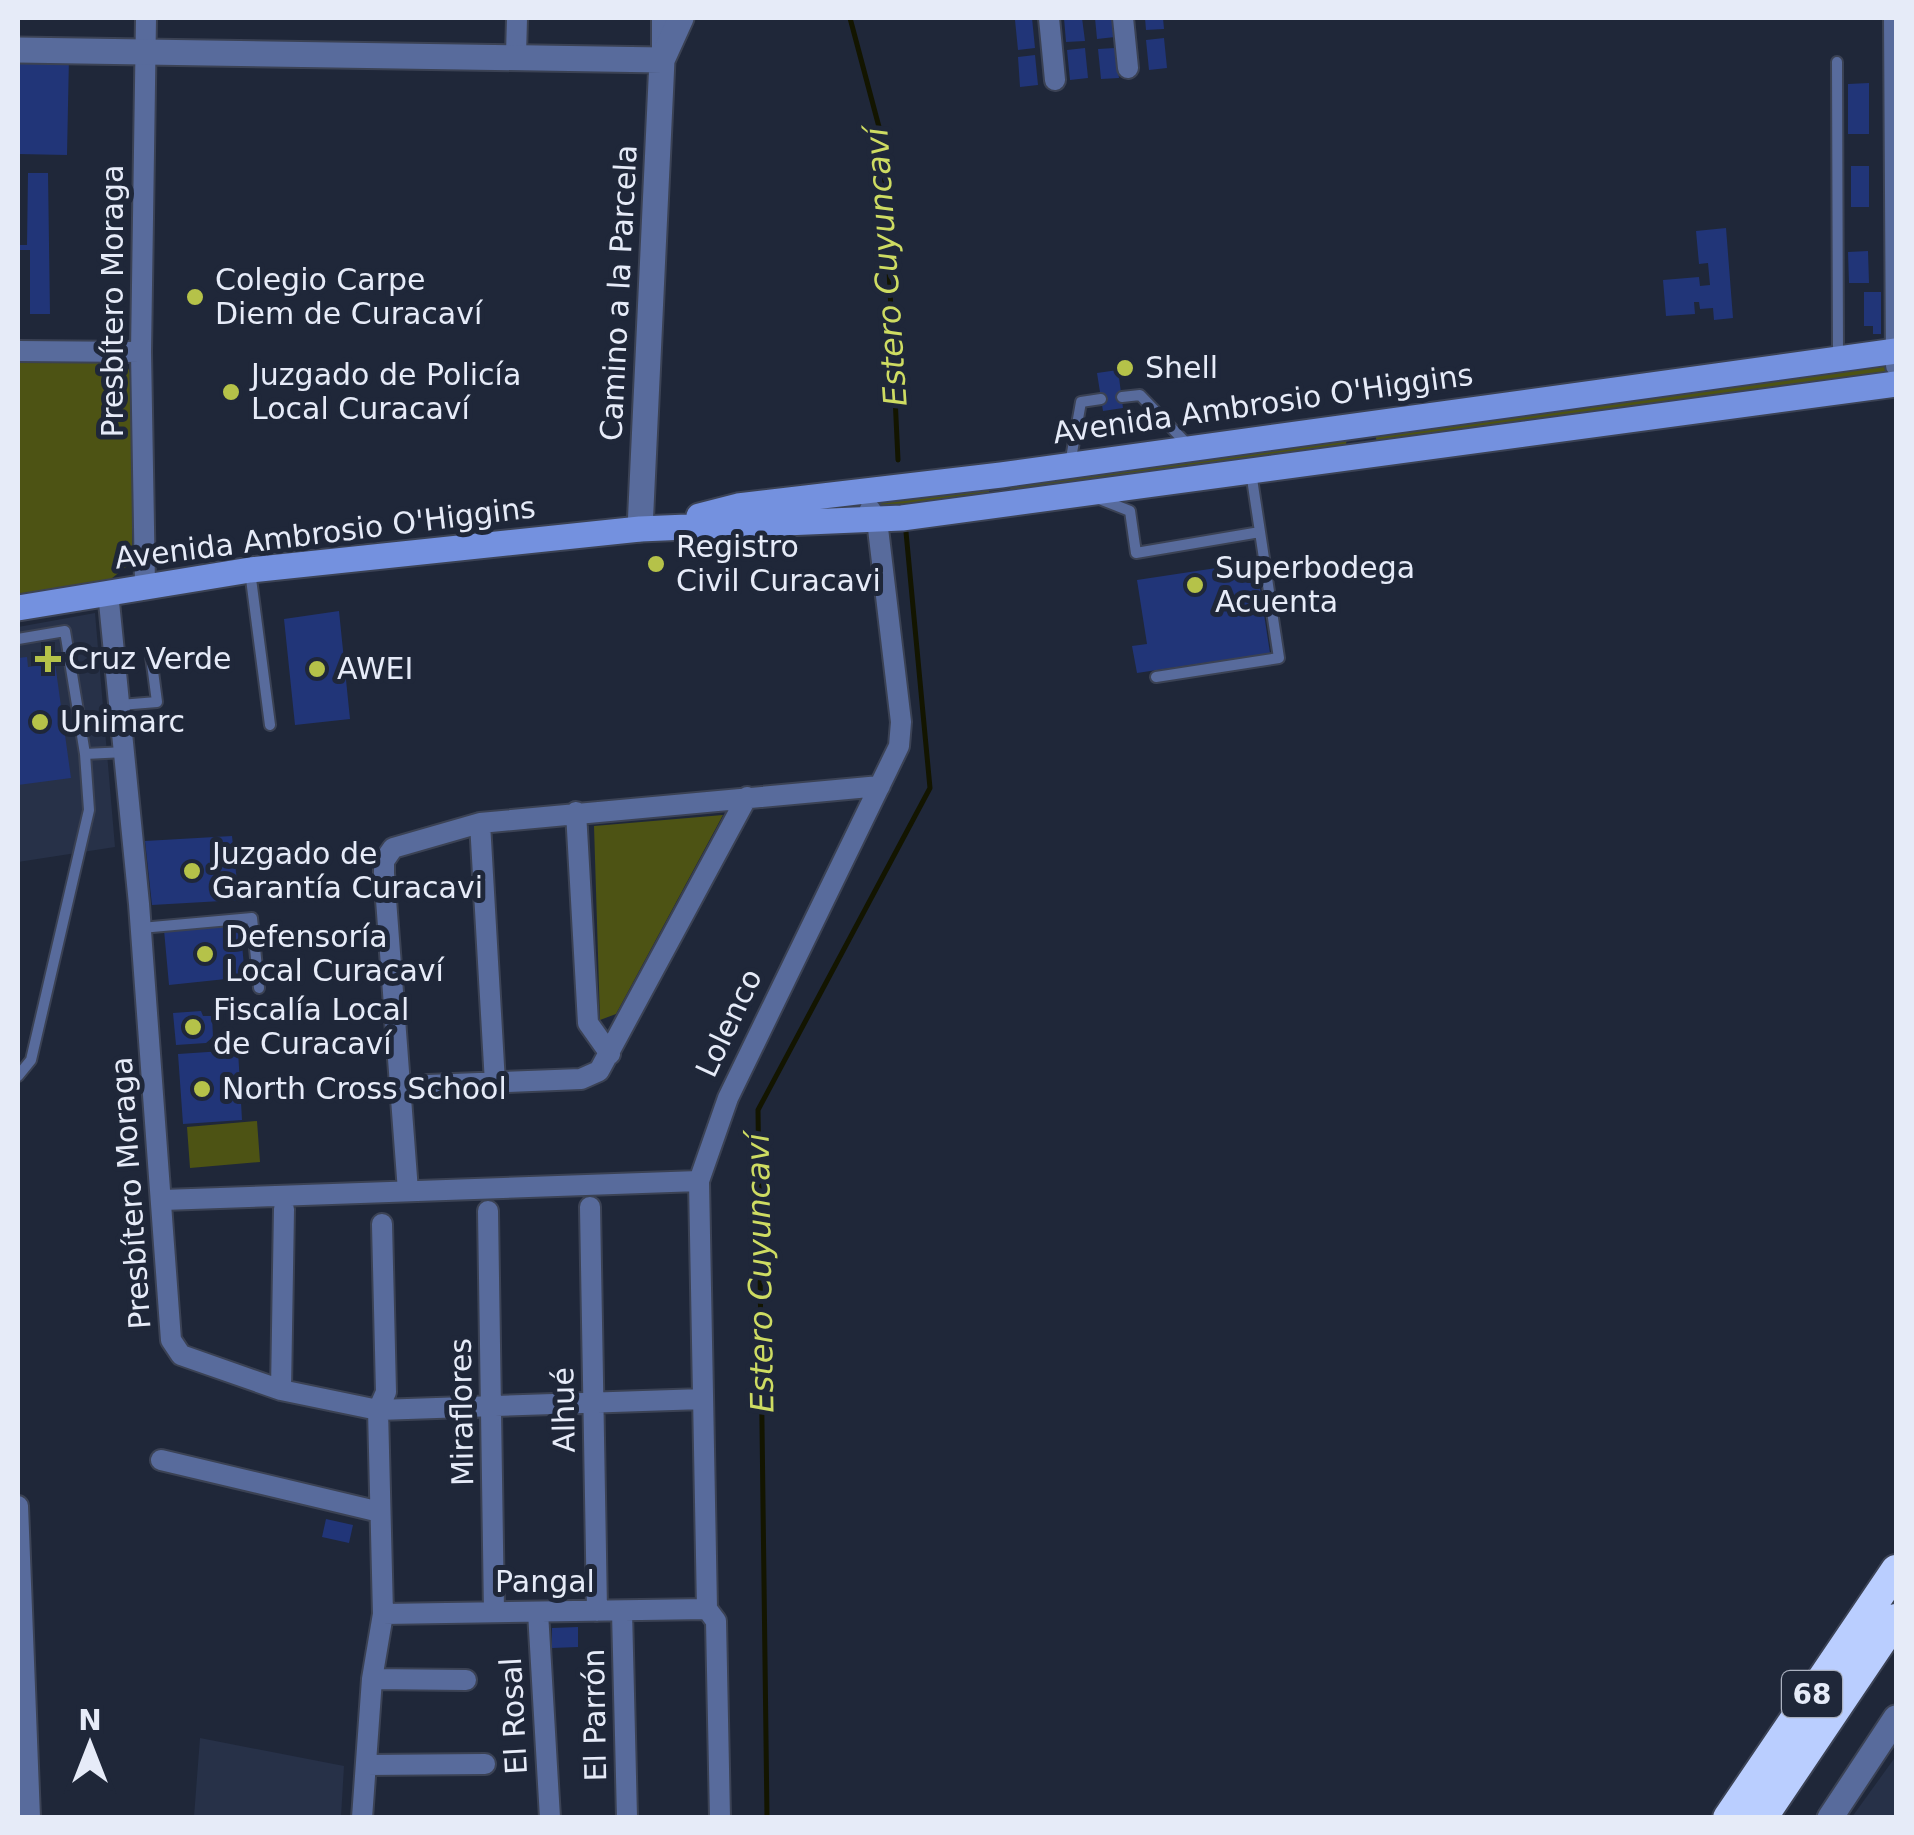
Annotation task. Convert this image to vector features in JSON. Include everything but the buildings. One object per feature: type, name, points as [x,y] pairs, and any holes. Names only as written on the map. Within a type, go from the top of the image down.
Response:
[{"type":"highway","name":"68","points":[[1728,1818],[1896,1570]]},
{"type":"highway","name":"68","points":[[1762,1818],[1896,1620]]},
{"type":"main road","name":"Avenida Ambrosio O'Higgins","points":[[640,530],[738,506],[876,491],[1896,351]]},
{"type":"main road","points":[[1675,381],[1669,402],[1680,414]]},
{"type":"main road","name":"Avenida Ambrosio O'Higgins","points":[[18,608],[250,570],[640,530],[877,520],[1896,384]]},
{"type":"main road","points":[[1360,422],[1369,437],[1362,456]]},
{"type":"street","name":"Presbítero Moraga","points":[[145,585],[141,352],[146,18]]},
{"type":"street","points":[[516,55],[517,18]]},
{"type":"street","points":[[662,18],[662,60]]},
{"type":"street","points":[[662,60],[681,18]]},
{"type":"street","points":[[1049,18],[1055,80]]},
{"type":"street","points":[[1123,18],[1128,68]]},
{"type":"street","points":[[1894,18],[1896,366]]},
{"type":"street","points":[[18,50],[662,60]]},
{"type":"street","name":"Camino a la Parcela","points":[[640,530],[662,60]]},
{"type":"street","points":[[18,351],[141,352]]},
{"type":"street","name":"Lolenco","points":[[720,1818],[716,1621],[707,1609],[700,1181],[736,1080],[880,786],[901,734],[877,520],[868,506],[876,491]]},
{"type":"street","name":"Presbítero Moraga","points":[[108,592],[140,928],[172,1340],[181,1355],[281,1390],[378,1410]]},
{"type":"street","points":[[408,1192],[384,861],[392,848],[480,823],[880,786]]},
{"type":"street","points":[[403,1086],[588,1078],[610,1054],[746,798]]},
{"type":"street","points":[[576,812],[588,1022],[610,1054]]},
{"type":"street","points":[[480,823],[494,1083]]},
{"type":"street","points":[[162,1200],[700,1181]]},
{"type":"street","name":"Alhué","points":[[590,1207],[597,1611]]},
{"type":"street","points":[[281,1390],[284,1209]]},
{"type":"street","name":"Miraflores","points":[[488,1211],[494,1612]]},
{"type":"street","points":[[362,1818],[372,1679],[383,1614],[378,1410],[386,1392],[382,1224]]},
{"type":"street","points":[[378,1410],[492,1403],[703,1399]]},
{"type":"street","points":[[161,1460],[380,1512]]},
{"type":"street","points":[[18,1506],[23,1780],[30,1818]]},
{"type":"street","name":"Pangal","points":[[383,1614],[707,1609]]},
{"type":"street","name":"El Parrón","points":[[622,1611],[627,1818]]},
{"type":"street","name":"El Rosal","points":[[538,1612],[550,1818]]},
{"type":"street","points":[[372,1679],[466,1680]]},
{"type":"street","points":[[1830,1818],[1896,1718]]},
{"type":"street","points":[[366,1765],[486,1764]]},
{"type":"lane","points":[[1837,62],[1838,360]]},
{"type":"lane","points":[[1122,397],[1140,395],[1190,447]]},
{"type":"lane","points":[[1070,464],[1081,402],[1101,399]]},
{"type":"lane","points":[[1156,678],[1279,658],[1252,472]]},
{"type":"lane","points":[[1088,494],[1130,510],[1136,553],[1260,532]]},
{"type":"lane","points":[[250,570],[270,725]]},
{"type":"lane","points":[[18,639],[66,631],[85,754],[88,810],[31,1060],[18,1076]]},
{"type":"lane","points":[[120,705],[157,702],[151,656]]},
{"type":"lane","points":[[85,754],[124,752]]},
{"type":"lane","points":[[140,928],[252,918],[259,988]]},
{"type":"shaded area","points":[[95,613],[115,847],[18,862],[18,627]]},
{"type":"shaded area","points":[[200,1738],[344,1766],[341,1817],[194,1817]]},
{"type":"shaded area","points":[[1896,1756],[1896,1817],[1852,1817]]},
{"type":"green space","points":[[18,361],[125,361],[133,380],[132,562],[111,579],[18,596]]},
{"type":"green space","points":[[1889,364],[1891,373],[1378,450],[1375,432]]},
{"type":"green space","points":[[1348,436],[1345,447],[1011,492],[1009,481]]},
{"type":"green space","points":[[988,484],[990,498],[850,511],[825,506]]},
{"type":"green space","points":[[723,815],[616,1014],[600,1020],[594,826]]},
{"type":"green space","points":[[257,1121],[260,1162],[190,1168],[187,1127]]},
{"type":"waterway","name":"Estero Cuyuncaví","points":[[850,18],[883,142],[898,460]]},
{"type":"waterway","name":"Estero Cuyuncaví","points":[[767,1818],[758,1110],[930,788],[906,532]]},
{"type":"place","name":"Colegio Carpe Diem de Curacaví","points":[[195,297]]},
{"type":"place","name":"Shell","points":[[1125,368]]},
{"type":"place","name":"Juzgado de Policía Local Curacaví","points":[[231,392]]},
{"type":"place","name":"Registro Civil Curacavi","points":[[656,564]]},
{"type":"place","name":"Superbodega Acuenta","points":[[1195,585]]},
{"type":"place","name":"Cruz Verde","points":[[48,659]]},
{"type":"place","name":"AWEI","points":[[317,669]]},
{"type":"place","name":"Unimarc","points":[[40,722]]},
{"type":"place","name":"Juzgado de Garantía Curacavi","points":[[192,871]]},
{"type":"place","name":"Defensoría Local Curacaví","points":[[205,954]]},
{"type":"place","name":"Fiscalía Local de Curacaví","points":[[193,1027]]},
{"type":"place","name":"North Cross School","points":[[202,1089]]}]
